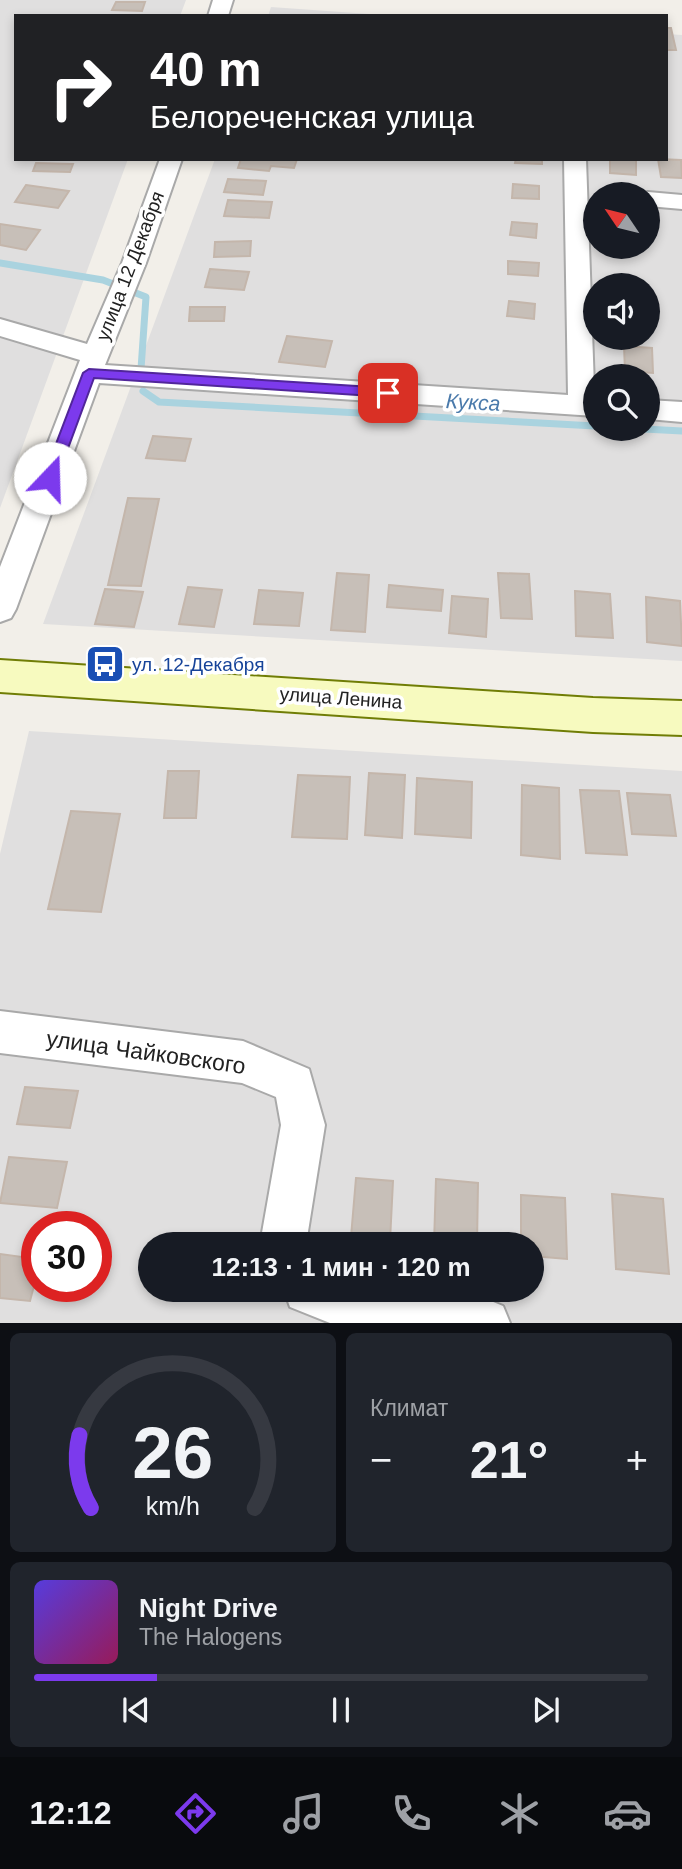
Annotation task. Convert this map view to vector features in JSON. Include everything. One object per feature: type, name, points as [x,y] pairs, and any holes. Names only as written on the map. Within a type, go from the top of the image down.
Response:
[{"type":"street","name":"улица 12 Декабря","points":[[0,609],[92,365],[134,263],[170,161]]},
{"type":"street","points":[[576,161],[583,185]]},
{"type":"street","points":[[660,201],[682,202]]},
{"type":"street","points":[[587,259],[588,364]]},
{"type":"street","points":[[0,327],[92,365],[583,405]]},
{"type":"street","points":[[660,411],[682,412]]},
{"type":"street","name":"улица Ленина","points":[[0,676],[682,719]]},
{"type":"street","name":"улица Чайковского","points":[[0,1032],[243,1062],[294,1084],[303,1125],[285,1232]]},
{"type":"street","points":[[335,1302],[353,1310],[485,1323]]},
{"type":"shaded area","points":[[0,0],[186,0],[181,14],[14,14],[14,161],[127,161],[0,508]]},
{"type":"shaded area","points":[[271,7],[369,14],[269,14]]},
{"type":"shaded area","points":[[668,34],[682,35],[682,661],[43,624],[214,161],[668,161]]},
{"type":"shaded area","points":[[29,731],[682,771],[682,1323],[0,1323],[0,854]]},
{"type":"building","points":[[116,2],[145,2],[142,11],[112,10]]},
{"type":"building","points":[[668,28],[671,28],[676,50],[668,50]]},
{"type":"building","points":[[681,160],[682,178],[661,177],[658,161]]},
{"type":"building","points":[[240,161],[296,161],[294,168],[271,166],[269,171],[238,168]]},
{"type":"building","points":[[516,161],[542,161],[542,164]]},
{"type":"building","points":[[610,161],[636,161],[636,175],[610,173]]},
{"type":"building","points":[[36,163],[73,164],[70,172],[33,171]]},
{"type":"building","points":[[228,179],[266,181],[263,195],[224,192]]},
{"type":"building","points":[[513,184],[539,186],[539,199],[512,198]]},
{"type":"building","points":[[26,185],[69,191],[58,208],[15,202]]},
{"type":"building","points":[[228,200],[272,202],[269,218],[224,216]]},
{"type":"building","points":[[512,222],[537,224],[536,238],[510,235]]},
{"type":"building","points":[[0,224],[40,230],[26,250],[0,245]]},
{"type":"building","points":[[251,241],[250,256],[214,257],[215,242]]},
{"type":"building","points":[[508,261],[539,263],[538,276],[508,274]]},
{"type":"building","points":[[210,269],[249,272],[244,290],[205,287]]},
{"type":"building","points":[[509,301],[535,304],[534,319],[507,316]]},
{"type":"building","points":[[190,307],[225,307],[224,321],[189,321]]},
{"type":"building","points":[[287,336],[332,341],[325,367],[279,362]]},
{"type":"building","points":[[624,350],[652,350],[653,364],[625,364]]},
{"type":"building","points":[[153,436],[191,439],[185,461],[146,458]]},
{"type":"building","points":[[128,498],[159,499],[141,586],[108,585]]},
{"type":"building","points":[[337,573],[369,575],[365,632],[331,630]]},
{"type":"building","points":[[498,573],[529,574],[532,619],[501,618]]},
{"type":"building","points":[[389,585],[443,590],[441,611],[387,607]]},
{"type":"building","points":[[188,587],[222,590],[214,627],[179,624]]},
{"type":"building","points":[[105,589],[143,592],[134,627],[95,624]]},
{"type":"building","points":[[259,590],[303,593],[299,626],[254,624]]},
{"type":"building","points":[[575,591],[610,594],[613,638],[576,636]]},
{"type":"building","points":[[452,596],[488,599],[486,637],[449,633]]},
{"type":"building","points":[[646,597],[680,601],[682,646],[647,642]]},
{"type":"building","points":[[168,771],[199,771],[196,818],[164,818]]},
{"type":"building","points":[[369,773],[405,775],[402,838],[365,835]]},
{"type":"building","points":[[298,775],[350,777],[347,839],[292,837]]},
{"type":"building","points":[[417,778],[472,782],[471,838],[415,834]]},
{"type":"building","points":[[522,785],[559,788],[560,859],[521,855]]},
{"type":"building","points":[[580,790],[619,791],[627,855],[586,853]]},
{"type":"building","points":[[627,793],[670,795],[676,836],[632,834]]},
{"type":"building","points":[[71,811],[120,814],[101,912],[48,909]]},
{"type":"building","points":[[25,1087],[78,1091],[70,1128],[17,1124]]},
{"type":"building","points":[[9,1157],[67,1162],[57,1208],[0,1203]]},
{"type":"building","points":[[356,1178],[393,1181],[390,1232],[351,1232]]},
{"type":"building","points":[[436,1179],[478,1183],[477,1232],[434,1232]]},
{"type":"building","points":[[612,1194],[663,1199],[669,1274],[616,1269]]},
{"type":"building","points":[[521,1195],[565,1198],[567,1259],[544,1257],[544,1232],[521,1232]]},
{"type":"building","points":[[0,1254],[21,1257],[21,1300],[0,1298]]},
{"type":"waterway","name":"Кукса","points":[[0,263],[103,280],[146,297],[141,369]]},
{"type":"waterway","name":"Кукса","points":[[143,391],[159,402],[583,425]]},
{"type":"waterway","name":"Кукса","points":[[660,430],[682,431]]},
{"type":"place","name":"ул. 12-Декабря","points":[[105,664]]},
{"type":"route","points":[[50,478],[89,373],[388,393]]}]
